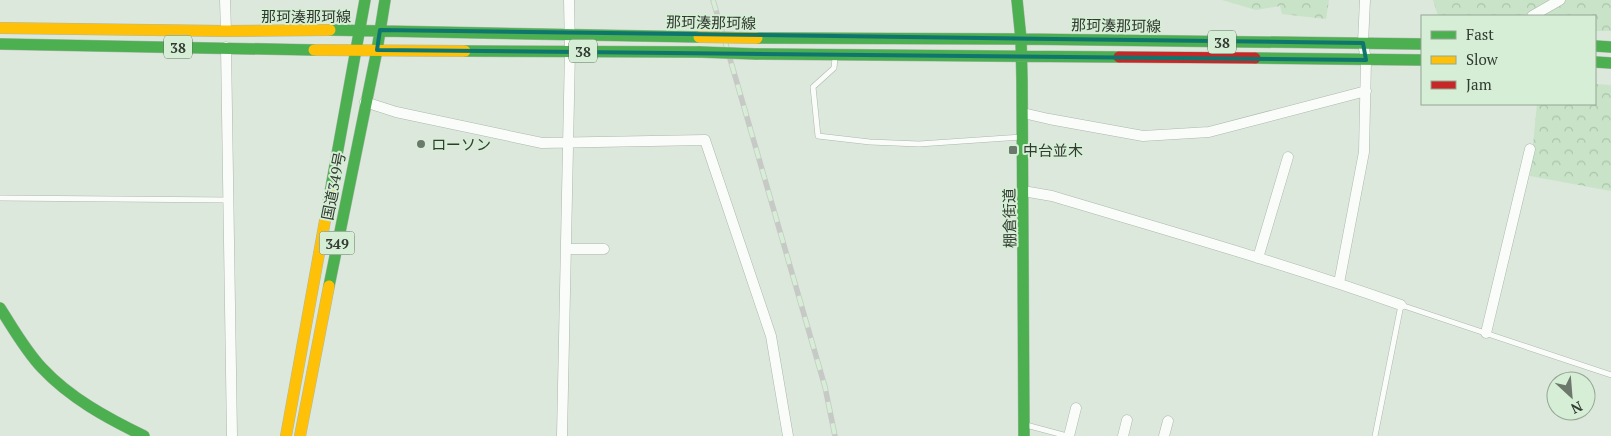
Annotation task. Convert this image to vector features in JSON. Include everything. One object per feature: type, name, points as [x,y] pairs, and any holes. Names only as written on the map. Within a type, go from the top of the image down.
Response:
[{"type":"main road","name":"国道349号","points":[[286,436],[365,0]]},
{"type":"main road","name":"国道349号","points":[[300,436],[365,102],[377,50],[385,0]]},
{"type":"main road","name":"棚倉街道","points":[[1017,0],[1022,57],[1023,112],[1024,430]]},
{"type":"main road","name":"那珂湊那珂線","points":[[0,28],[226,31],[380,30],[756,38],[1421,44]]},
{"type":"main road","name":"那珂湊那珂線","points":[[0,44],[355,50],[570,50],[835,55],[1421,60]]},
{"type":"main road","points":[[1596,46],[1611,47]]},
{"type":"main road","points":[[1596,62],[1611,63]]},
{"type":"main road","points":[[0,308],[28,350],[58,384],[97,412],[144,436]]},
{"type":"street","points":[[225,0],[226,31]]},
{"type":"street","points":[[562,436],[570,50],[569,0]]},
{"type":"street","points":[[1339,283],[1364,152],[1366,60],[1363,43],[1365,0]]},
{"type":"street","points":[[1534,15],[1560,0]]},
{"type":"street","points":[[226,47],[230,200],[232,436]]},
{"type":"street","points":[[1023,112],[1049,119],[1143,136],[1209,132],[1366,91]]},
{"type":"street","points":[[365,102],[396,112],[542,143],[705,140],[771,336],[788,436]]},
{"type":"street","points":[[1486,333],[1530,149]]},
{"type":"street","points":[[1258,258],[1288,157]]},
{"type":"street","points":[[1023,191],[1052,196],[1258,258],[1339,283],[1400,305]]},
{"type":"street","points":[[566,250],[604,248]]},
{"type":"street","points":[[1068,436],[1076,408]]},
{"type":"street","points":[[1123,436],[1127,420]]},
{"type":"street","points":[[1164,436],[1168,421]]},
{"type":"lane","points":[[835,55],[834,68],[813,87],[818,136],[870,142],[919,144],[1023,137]]},
{"type":"lane","points":[[0,198],[230,200]]},
{"type":"lane","points":[[1375,436],[1400,305],[1611,375]]},
{"type":"lane","points":[[1024,430],[1068,436]]},
{"type":"highlighted area","points":[[380,30],[1363,43],[1366,60],[1058,57],[377,50]]},
{"type":"green space","points":[[1222,0],[1329,0],[1326,19],[1282,14],[1280,6],[1256,10]]},
{"type":"green space","points":[[1433,0],[1611,0],[1611,31],[1596,31],[1596,15],[1438,15]]},
{"type":"green space","points":[[1596,84],[1611,85],[1611,191],[1530,176],[1537,105],[1596,105]]},
{"type":"railway","points":[[713,0],[825,387],[835,436]]},
{"type":"traffic: fast","points":[[330,193],[365,0]]},
{"type":"traffic: fast","points":[[329,286],[377,50],[385,0]]},
{"type":"traffic: fast","points":[[1017,0],[1021,39],[1022,80],[1024,436]]},
{"type":"traffic: fast","points":[[330,30],[699,37]]},
{"type":"traffic: fast","points":[[757,38],[1421,44]]},
{"type":"traffic: fast","points":[[0,44],[314,50]]},
{"type":"traffic: fast","points":[[1596,46],[1611,47]]},
{"type":"traffic: fast","points":[[465,51],[700,52]]},
{"type":"traffic: fast","points":[[700,52],[756,54]]},
{"type":"traffic: fast","points":[[756,54],[1119,57]]},
{"type":"traffic: fast","points":[[1255,58],[1421,60]]},
{"type":"traffic: fast","points":[[1596,62],[1611,63]]},
{"type":"traffic: fast","points":[[0,308],[30,354],[53,379],[77,398],[116,422],[144,436]]},
{"type":"traffic: slow","points":[[0,28],[226,31],[330,30]]},
{"type":"traffic: slow","points":[[699,37],[757,38]]},
{"type":"traffic: slow","points":[[314,50],[465,51]]},
{"type":"traffic: slow","points":[[286,436],[330,193]]},
{"type":"traffic: slow","points":[[300,436],[329,286]]},
{"type":"traffic: jam","points":[[1119,57],[1255,58]]},
{"type":"place","name":"ローソン","points":[[421,144]]},
{"type":"place","name":"中台並木","points":[[1013,150]]}]
